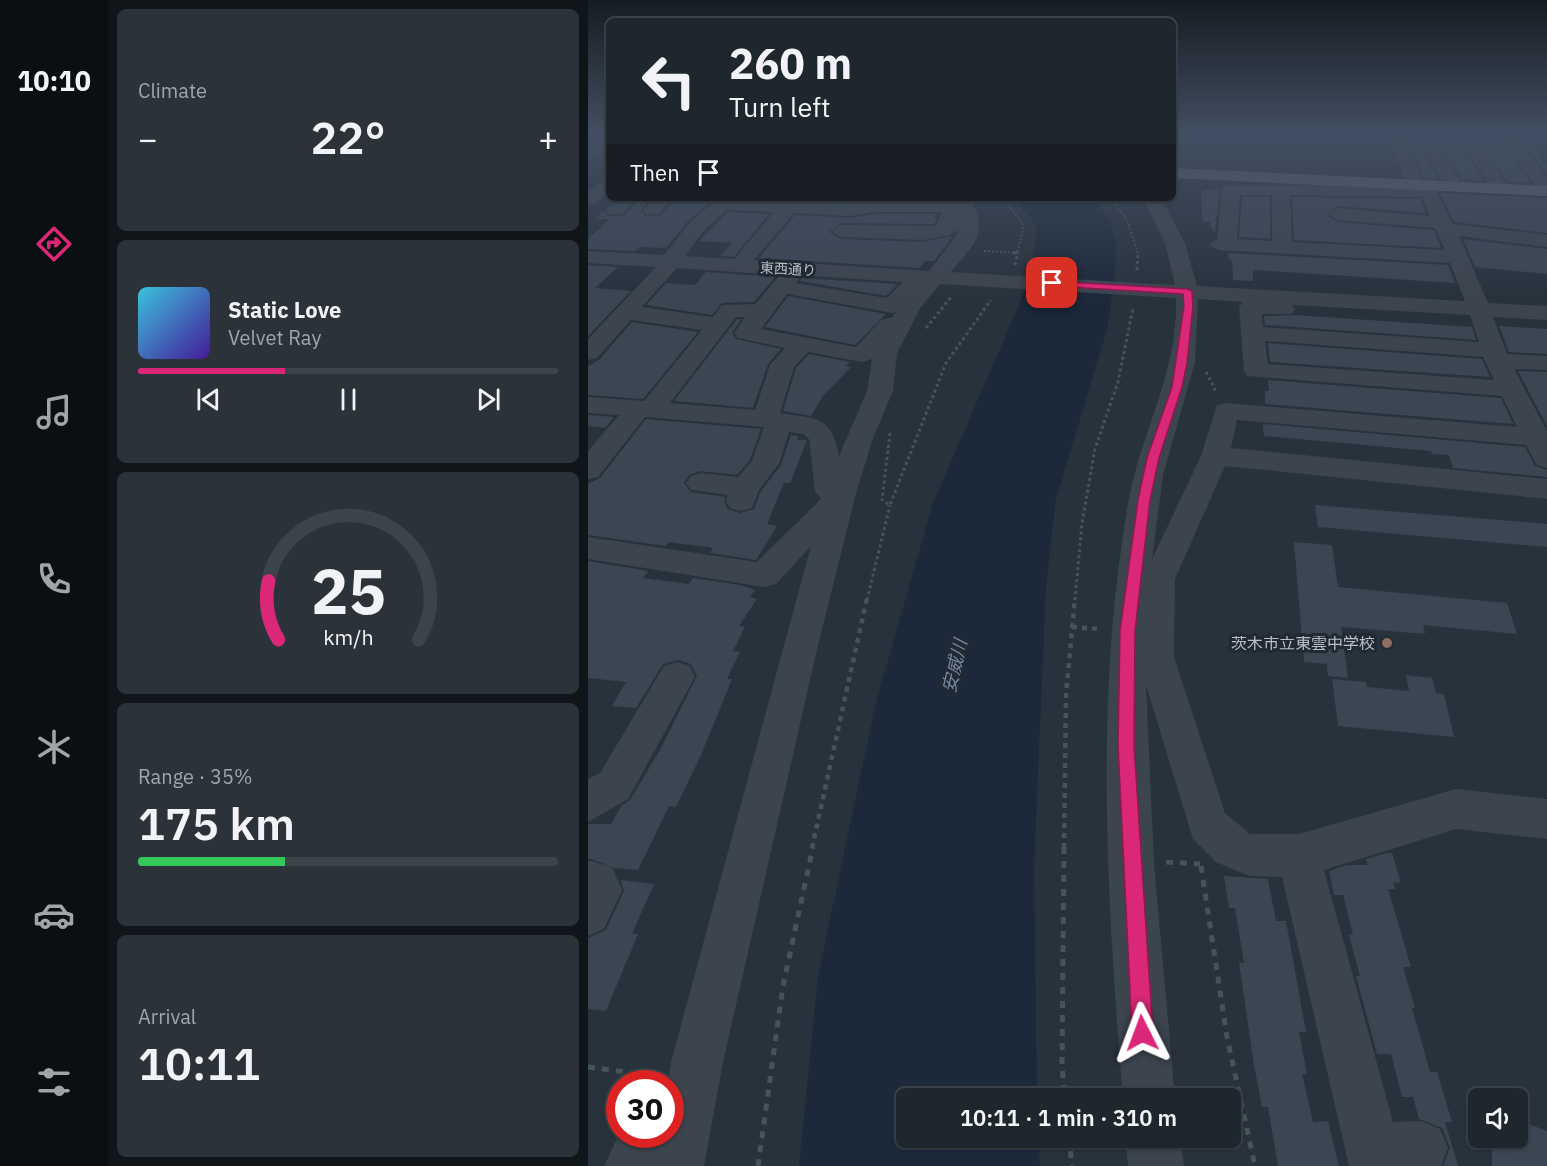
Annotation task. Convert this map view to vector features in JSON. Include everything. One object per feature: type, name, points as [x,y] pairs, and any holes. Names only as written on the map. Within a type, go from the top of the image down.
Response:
[{"type":"main road","points":[[1520,189],[1547,190]]},
{"type":"street","points":[[588,200],[601,189]]},
{"type":"street","points":[[1231,189],[1224,244],[1463,255]]},
{"type":"street","points":[[1241,189],[1386,189]]},
{"type":"street","points":[[1423,189],[1463,255],[1483,309],[1494,356],[1542,448]]},
{"type":"street","points":[[1334,190],[1342,250]]},
{"type":"street","points":[[1281,191],[1282,247]]},
{"type":"street","points":[[588,353],[727,201]]},
{"type":"street","points":[[677,1070],[800,645],[840,497],[859,438],[880,391],[885,353],[901,323],[914,284],[964,243],[971,228],[971,217],[954,201],[875,206],[854,204],[789,207],[737,201]]},
{"type":"street","points":[[670,262],[746,257],[944,231],[954,201]]},
{"type":"street","points":[[1148,1088],[1142,1033],[1126,745],[1143,609],[1144,500],[1153,458],[1177,387],[1189,306],[1179,291],[1185,245],[1154,201]]},
{"type":"street","points":[[829,247],[854,204]]},
{"type":"street","points":[[746,257],[789,207]]},
{"type":"street","points":[[1337,214],[1547,241]]},
{"type":"street","points":[[670,262],[892,306],[931,267],[829,247]]},
{"type":"street","name":"東西通り","points":[[588,257],[914,284],[954,277],[990,288],[1179,291],[1483,309]]},
{"type":"street","points":[[1512,257],[1547,259]]},
{"type":"street","points":[[1510,389],[1257,371],[1249,289],[1261,280],[1274,277],[1404,285],[1483,309],[1547,323]]},
{"type":"street","points":[[784,283],[746,333],[862,355],[889,325],[901,323]]},
{"type":"street","points":[[1483,309],[1547,302]]},
{"type":"street","points":[[1250,307],[1483,309],[1547,313]]},
{"type":"street","points":[[588,470],[645,409],[730,310],[761,311]]},
{"type":"street","points":[[588,315],[670,316],[667,320],[718,324]]},
{"type":"street","points":[[1252,333],[1547,363]]},
{"type":"street","points":[[701,483],[743,494],[765,464],[782,365],[802,344]]},
{"type":"street","points":[[1249,394],[1226,411],[1215,456],[1143,609],[1208,825],[1231,847],[1250,855],[1299,856],[1456,808],[1547,819]]},
{"type":"street","points":[[588,405],[772,420],[811,427],[822,436],[831,491],[840,497]]},
{"type":"street","points":[[1226,411],[1542,448]]},
{"type":"street","points":[[1215,456],[1547,489]]},
{"type":"street","points":[[588,548],[764,575],[840,497]]},
{"type":"street","points":[[588,802],[614,786],[677,677]]},
{"type":"street","points":[[1299,856],[1390,1155]]},
{"type":"street","points":[[588,882],[596,883],[600,890],[588,913]]},
{"type":"street","points":[[632,1166],[640,1148]]},
{"type":"street","points":[[676,1148],[676,1166]]},
{"type":"street","points":[[1154,1148],[1156,1166]]},
{"type":"path","points":[[1005,201],[1024,225],[1013,271]]},
{"type":"path","points":[[1114,201],[1125,213],[1135,238],[1139,265],[1136,277]]},
{"type":"path","points":[[983,251],[1019,253]]},
{"type":"path","points":[[758,1166],[783,986],[855,646],[890,505],[946,363],[990,288]]},
{"type":"path","points":[[1064,1088],[1062,1065],[1066,694],[1086,502],[1095,449],[1118,382],[1132,322],[1134,300]]},
{"type":"path","points":[[890,505],[882,500],[891,433]]},
{"type":"path","points":[[1201,864],[1227,1037],[1255,1166]]},
{"type":"path","points":[[588,1067],[614,1070]]},
{"type":"path","points":[[1071,1148],[1072,1166]]},
{"type":"water","name":"安威川","points":[[1016,201],[1096,201],[1110,221],[1116,245],[1108,326],[1056,499],[1046,587],[1034,868],[1037,1088],[896,1088],[896,1148],[1039,1148],[1040,1166],[799,1166],[818,976],[876,702],[933,503],[1018,307],[1031,268],[1037,233],[1036,225]]},
{"type":"building","points":[[1220,190],[1215,232],[1210,222],[1203,222],[1202,218],[1201,192]]},
{"type":"building","points":[[1440,193],[1547,198],[1547,233],[1454,222]]},
{"type":"building","points":[[1242,197],[1270,197],[1270,239],[1239,237]]},
{"type":"building","points":[[1292,197],[1420,199],[1426,213],[1337,206],[1326,215],[1337,222],[1434,230],[1441,248],[1294,240]]},
{"type":"building","points":[[637,201],[648,201],[641,210],[645,216],[661,215],[673,201],[711,202],[688,221],[666,248],[639,247],[635,251],[588,249],[588,239],[610,219],[595,219],[604,211],[608,216],[624,216]]},
{"type":"building","points":[[728,212],[769,214],[734,257],[720,256],[732,243],[699,241]]},
{"type":"building","points":[[875,214],[935,214],[934,218],[937,218],[935,224],[841,223],[829,232],[841,239],[922,242],[953,236],[934,261],[925,261],[919,268],[759,258],[795,215],[850,218]]},
{"type":"building","points":[[1463,239],[1547,249],[1547,274],[1475,267]]},
{"type":"building","points":[[1228,253],[1448,265],[1455,283],[1253,270],[1253,281],[1233,280],[1232,260],[1229,260]]},
{"type":"building","points":[[588,265],[618,267],[595,288],[631,291],[588,336]]},
{"type":"building","points":[[706,272],[775,277],[754,302],[722,303],[712,315],[646,305],[666,283],[695,285]]},
{"type":"building","points":[[801,278],[898,284],[886,296],[800,281]]},
{"type":"building","points":[[788,296],[886,314],[855,345],[765,327]]},
{"type":"building","points":[[1294,315],[1472,327],[1476,340],[1265,325],[1264,316]]},
{"type":"building","points":[[737,319],[741,319],[732,333],[736,339],[781,349],[768,364],[753,408],[674,401]]},
{"type":"building","points":[[632,322],[698,332],[643,399],[588,395],[588,366],[599,360]]},
{"type":"building","points":[[1499,326],[1547,329],[1547,354],[1509,352]]},
{"type":"building","points":[[1268,343],[1482,359],[1490,377],[1270,362]]},
{"type":"building","points":[[809,354],[850,362],[846,366],[851,367],[823,396],[811,416],[783,411],[796,368]]},
{"type":"building","points":[[1518,371],[1547,372],[1547,426]]},
{"type":"building","points":[[1268,380],[1501,398],[1513,424],[1265,404],[1265,391],[1269,391]]},
{"type":"building","points":[[588,415],[614,417],[605,428],[588,426]]},
{"type":"building","points":[[646,419],[761,429],[750,460],[737,475],[700,471],[689,475],[684,483],[691,492],[725,497],[724,502],[728,509],[740,513],[754,509],[761,491],[781,465],[791,435],[799,436],[797,440],[807,440],[790,483],[784,483],[767,524],[777,526],[756,560],[710,553],[713,548],[669,542],[666,546],[588,535],[588,484],[600,478]]},
{"type":"building","points":[[1263,424],[1525,447],[1535,466],[1547,470],[1547,477],[1453,468],[1449,455],[1432,454],[1431,451],[1264,436]]},
{"type":"building","points":[[1315,505],[1547,524],[1547,547],[1318,527]]},
{"type":"building","points":[[1294,542],[1332,545],[1338,587],[1507,603],[1517,634],[1423,625],[1425,634],[1341,627],[1348,678],[1328,676],[1327,664],[1304,662]]},
{"type":"building","points":[[588,561],[648,571],[643,578],[689,584],[693,578],[740,585],[755,590],[750,597],[757,599],[739,626],[745,627],[733,651],[740,652],[727,679],[732,679],[701,755],[676,807],[669,806],[638,870],[615,868],[588,858],[588,824],[611,824],[622,805],[630,800],[660,750],[697,676],[691,664],[678,660],[663,664],[636,708],[612,706],[626,682],[588,678]]},
{"type":"building","points":[[1406,675],[1432,678],[1436,693],[1444,694],[1454,737],[1338,726],[1332,679],[1366,682],[1367,687],[1409,691]]},
{"type":"building","points":[[1392,853],[1401,883],[1393,882],[1395,889],[1388,889],[1411,967],[1403,967],[1415,1008],[1412,1008],[1430,1072],[1437,1072],[1452,1122],[1445,1122],[1458,1166],[1443,1166],[1450,1147],[1442,1128],[1419,1119],[1413,1097],[1402,1097],[1391,1054],[1377,1054],[1356,976],[1360,976],[1349,935],[1353,935],[1343,895],[1334,895],[1329,871],[1347,865],[1368,865],[1366,859]]},
{"type":"building","points":[[1224,876],[1268,879],[1276,921],[1286,921],[1306,1032],[1299,1032],[1307,1074],[1302,1074],[1313,1122],[1328,1121],[1339,1166],[1278,1166],[1268,1107],[1262,1107],[1254,1065],[1239,963],[1244,963],[1235,908],[1229,908]]},
{"type":"building","points":[[620,880],[654,884],[632,934],[638,934],[606,1011],[588,1009],[588,938],[606,930],[624,891]]},
{"type":"building","points":[[1528,1124],[1547,1131],[1547,1166],[1492,1166],[1492,1148],[1528,1148]]},
{"type":"place","name":"茨木市立東雲中学校","points":[[1387,643]]},
{"type":"route","points":[[1052,283],[1187,291],[1189,306],[1177,387],[1153,458],[1144,500],[1128,631],[1126,745],[1142,1033]]}]
